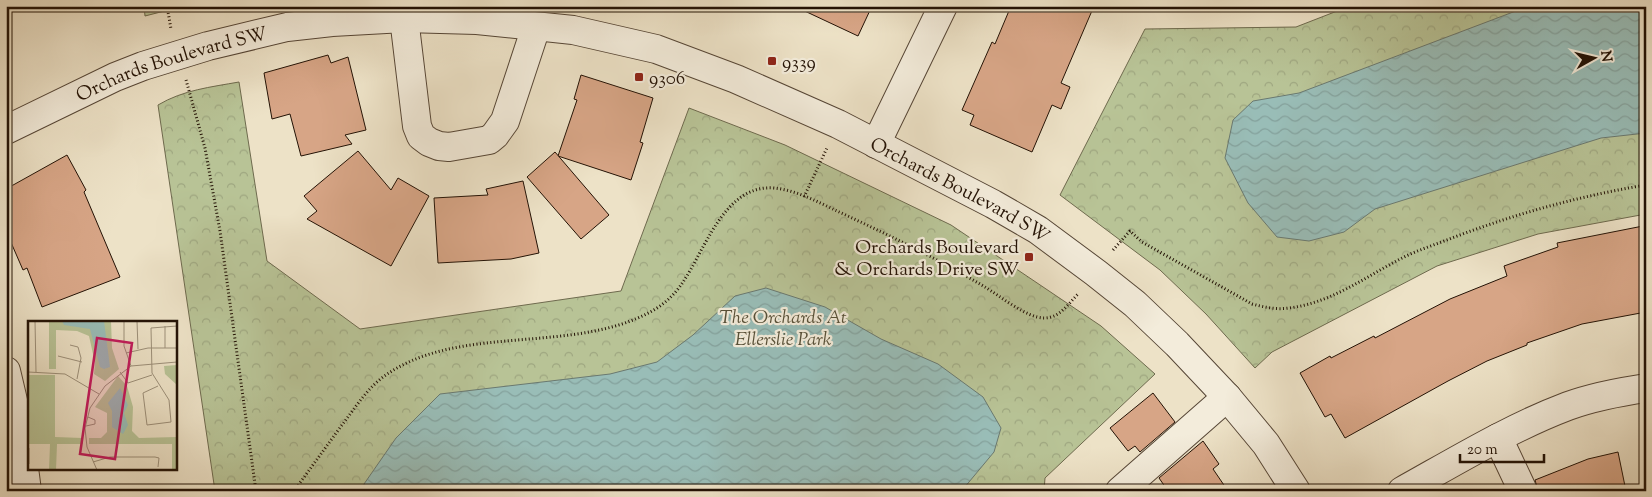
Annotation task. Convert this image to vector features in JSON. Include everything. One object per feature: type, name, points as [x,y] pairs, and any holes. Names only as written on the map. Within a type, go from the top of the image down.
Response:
[{"type":"street","points":[[876,144],[943,6]]},
{"type":"street","points":[[404,18],[417,126],[421,136],[429,142],[449,147],[489,140],[495,135],[505,121],[536,27]]},
{"type":"street","name":"Orchards Boulevard SW","points":[[6,130],[115,77],[143,66],[208,46],[287,27],[332,22],[404,18],[477,20],[573,30],[656,49],[736,79],[838,124],[994,204],[1038,230],[1135,304],[1177,344],[1228,397],[1266,444],[1296,491]]},
{"type":"street","points":[[6,371],[18,422],[27,491]]},
{"type":"street","points":[[1402,491],[1498,438],[1533,421],[1596,397],[1646,388]]},
{"type":"street","points":[[1120,491],[1228,397]]},
{"type":"street","points":[[1498,438],[1522,491]]},
{"type":"path","points":[[167,6],[172,37]]},
{"type":"path","points":[[185,79],[205,148],[220,231],[256,491]]},
{"type":"path","points":[[804,197],[827,148]]},
{"type":"path","points":[[1111,253],[1130,232],[1142,242],[1252,304],[1272,308],[1305,306],[1332,296],[1407,256],[1504,220],[1581,197],[1646,185]]},
{"type":"path","points":[[294,491],[361,400],[384,376],[404,363],[428,354],[456,348],[614,326],[640,318],[655,309],[668,299],[683,283],[725,213],[738,199],[751,190],[774,188],[786,190],[804,197],[880,231],[983,286],[1025,312],[1042,318],[1053,317],[1066,308],[1081,292]]},
{"type":"green space","points":[[144,6],[184,6],[145,16]]},
{"type":"green space","points":[[1350,6],[1646,6],[1646,214],[1538,234],[1437,266],[1272,352],[1255,368],[1206,314],[1160,270],[1060,195],[1145,29],[1296,27]]},
{"type":"green space","name":"The Orchards At Ellerslie Park","points":[[239,82],[267,261],[360,329],[621,291],[689,108],[785,145],[951,225],[1101,326],[1155,374],[1045,478],[1044,491],[215,491],[158,105],[187,92]]},
{"type":"water","points":[[1529,6],[1646,6],[1646,133],[1601,138],[1375,209],[1344,232],[1309,241],[1277,237],[1248,203],[1225,158],[1233,120],[1253,101],[1299,93]]},
{"type":"water","points":[[766,288],[825,307],[881,339],[938,364],[983,397],[1001,428],[994,452],[964,488],[959,491],[364,491],[364,484],[396,438],[440,394],[610,374],[657,362],[693,335],[735,296]]},
{"type":"building","points":[[794,6],[872,6],[858,36]]},
{"type":"building","points":[[1011,6],[1094,6],[1061,83],[1070,87],[1061,109],[1052,105],[1032,152],[970,125],[974,115],[962,110],[992,42],[995,44]]},
{"type":"building","points":[[328,55],[331,63],[348,57],[366,130],[345,135],[352,144],[301,156],[290,114],[272,119],[264,73]]},
{"type":"building","points":[[581,75],[653,98],[640,142],[643,143],[631,180],[558,156],[577,100],[574,99]]},
{"type":"building","points":[[358,151],[391,190],[398,178],[429,196],[391,266],[307,219],[317,211],[304,196]]},
{"type":"building","points":[[555,152],[609,215],[581,239],[527,177]]},
{"type":"building","points":[[67,155],[86,190],[84,192],[120,277],[42,307],[27,268],[23,270],[6,231],[6,189]]},
{"type":"building","points":[[523,181],[539,253],[511,259],[438,263],[434,198],[488,195],[486,189]]},
{"type":"building","points":[[1643,226],[1646,244],[1646,312],[1582,324],[1527,343],[1527,345],[1487,361],[1448,381],[1345,438],[1331,414],[1325,417],[1300,373],[1330,356],[1331,358],[1374,336],[1375,338],[1450,299],[1507,276],[1504,266],[1558,247],[1557,243]]},
{"type":"building","points":[[1153,393],[1175,422],[1140,452],[1135,446],[1128,451],[1110,428]]},
{"type":"building","points":[[1203,441],[1219,464],[1213,469],[1228,491],[1168,491],[1159,478]]},
{"type":"building","points":[[1618,452],[1626,491],[1538,491],[1535,480],[1588,459]]},
{"type":"place","name":"9339","points":[[772,61]]},
{"type":"place","name":"9306","points":[[639,77]]},
{"type":"place","name":"Orchards Boulevard & Orchards Drive SW","points":[[1029,257]]}]
